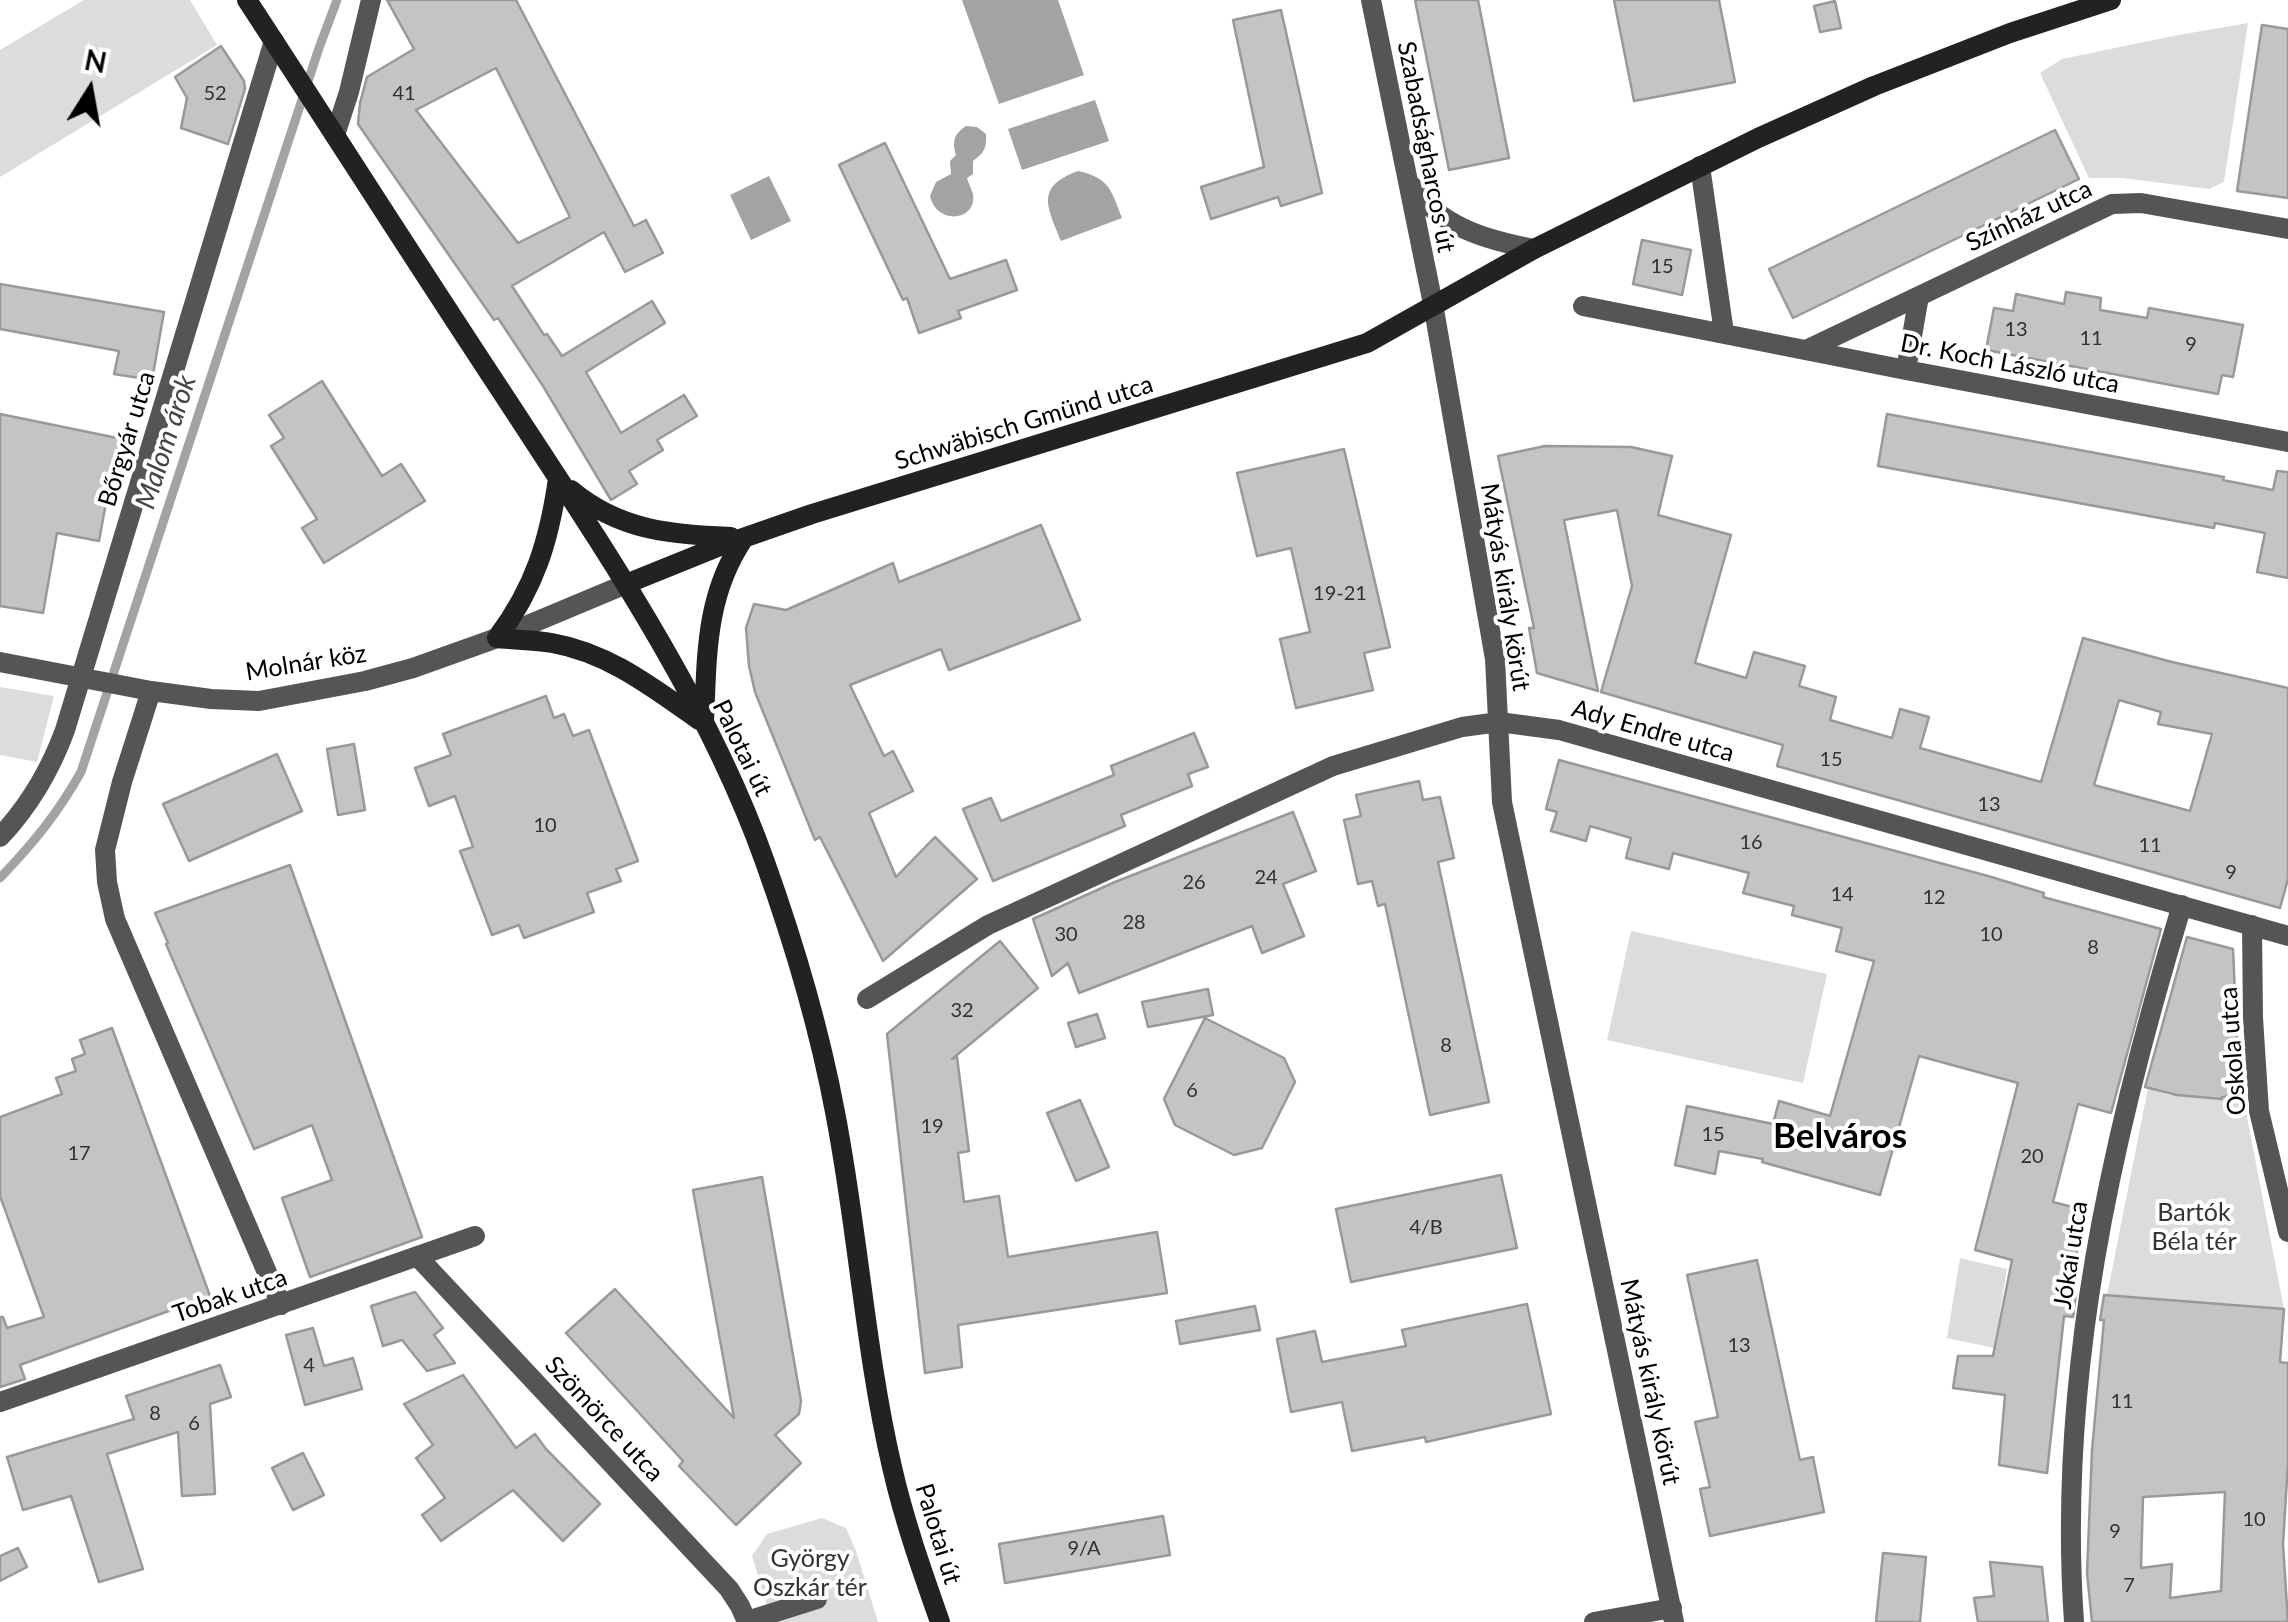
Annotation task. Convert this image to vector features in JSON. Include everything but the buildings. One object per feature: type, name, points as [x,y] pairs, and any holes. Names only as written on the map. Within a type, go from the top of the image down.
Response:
[{"type":"main road","name":"Palotai út","points":[[247,0],[626,584],[704,724],[743,807],[790,937],[823,1055],[836,1114],[874,1374],[892,1467],[909,1533],[940,1622]]},
{"type":"main road","points":[[1433,304],[1700,166],[1874,86],[2010,32],[2111,0]]},
{"type":"main road","name":"Schwäbisch Gmünd utca","points":[[626,584],[812,514],[1367,343],[1433,304]]},
{"type":"main road","points":[[558,479],[614,519],[657,532],[744,538]]},
{"type":"main road","points":[[497,638],[519,609],[540,560],[549,534],[558,479]]},
{"type":"main road","points":[[704,724],[712,612],[729,560],[744,538]]},
{"type":"main road","points":[[497,638],[554,644],[622,667],[704,724]]},
{"type":"street","points":[[334,135],[349,92],[371,0]]},
{"type":"street","name":"Szabadságharcos út","points":[[1371,0],[1433,304]]},
{"type":"street","name":"Bőrgyár utca","points":[[0,837],[36,793],[90,679],[279,48]]},
{"type":"street","points":[[1700,166],[1724,333]]},
{"type":"street","points":[[1407,179],[1432,209],[1464,230],[1534,249]]},
{"type":"street","name":"Színház utca","points":[[1806,350],[2112,204],[2141,203],[2288,229]]},
{"type":"street","points":[[1898,368],[1918,296]]},
{"type":"street","name":"Mátyás király körút","points":[[1433,304],[1495,659],[1502,802],[1673,1615],[1594,1622]]},
{"type":"street","name":"Dr. Koch László utca","points":[[1582,306],[2288,442]]},
{"type":"street","points":[[497,638],[626,584]]},
{"type":"street","name":"Molnár köz","points":[[0,662],[152,691],[258,701],[397,672],[497,638]]},
{"type":"street","points":[[152,691],[112,820],[105,850],[107,882],[115,919],[281,1305]]},
{"type":"street","name":"Ady Endre utca","points":[[866,999],[988,925],[1333,766],[1462,727],[1499,722],[1559,730],[2288,936]]},
{"type":"street","name":"Jókai utca","points":[[2074,1622],[2070,1481],[2076,1387],[2089,1295],[2128,1100],[2182,906]]},
{"type":"street","name":"Oskola utca","points":[[2252,925],[2259,1111],[2288,1232]]},
{"type":"street","name":"Tobak utca","points":[[0,1402],[475,1236]]},
{"type":"street","name":"Szömörce utca","points":[[417,1256],[729,1589],[747,1622]]},
{"type":"street","points":[[747,1622],[818,1599]]},
{"type":"green space","points":[[84,0],[190,0],[217,45],[0,177],[0,50]]},
{"type":"green space","points":[[2248,23],[2224,182],[2209,189],[2122,178],[2089,178],[2040,73],[2062,59]]},
{"type":"green space","points":[[0,687],[54,696],[37,762],[0,755]]},
{"type":"green space","points":[[1631,931],[1827,974],[1803,1083],[1607,1040]]},
{"type":"green space","name":"Bartók Béla tér","points":[[2148,1088],[2169,1095],[2221,1099],[2243,1096],[2284,1309],[2107,1295]]},
{"type":"green space","points":[[1960,1258],[2007,1269],[1994,1348],[1947,1338]]},
{"type":"green space","name":"György Oszkár tér","points":[[822,1518],[846,1528],[878,1622],[772,1622],[752,1556],[767,1534]]},
{"type":"shaded area","points":[[962,0],[1058,0],[1084,75],[999,104]]},
{"type":"shaded area","points":[[1095,100],[1109,141],[1022,170],[1008,129]]},
{"type":"shaded area","points":[[966,126],[977,127],[986,134],[985,147],[973,161],[973,174],[967,178],[973,203],[963,215],[947,215],[940,212],[930,196],[936,182],[951,174],[955,138]]},
{"type":"shaded area","points":[[1078,171],[1108,186],[1122,218],[1061,241],[1048,199],[1055,184]]},
{"type":"shaded area","points":[[769,176],[791,221],[751,240],[730,195]]},
{"type":"waterway","name":"Malom árok","points":[[0,878],[44,828],[81,772],[337,0]]},
{"type":"district","name":"Belváros","points":[[1840,1137]]}]
